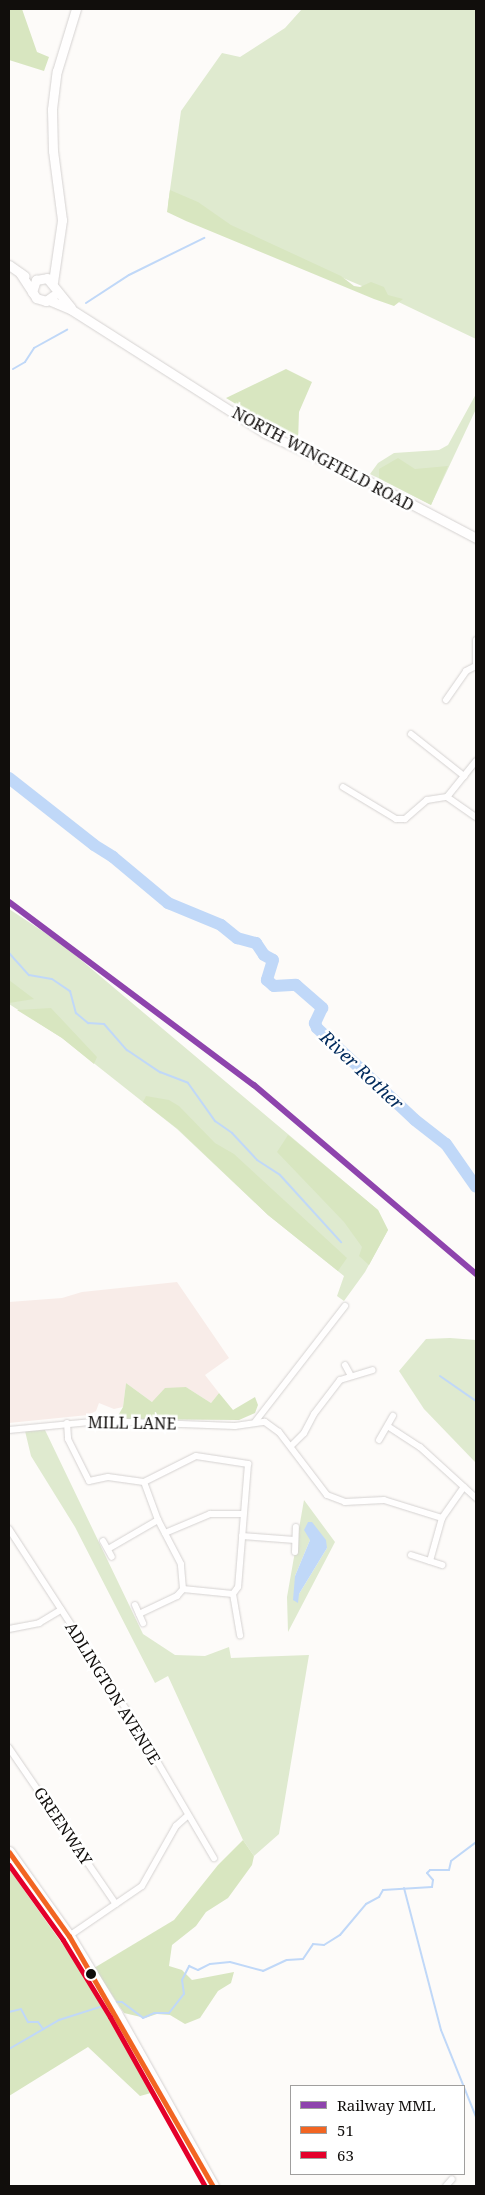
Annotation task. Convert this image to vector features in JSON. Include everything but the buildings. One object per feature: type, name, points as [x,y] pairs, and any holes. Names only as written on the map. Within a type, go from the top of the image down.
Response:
[{"type":"highway","points":[[9,1852],[68,1936],[107,1998],[213,2186]]},
{"type":"main road","points":[[49,300],[54,285],[53,265],[62,220],[53,151],[53,101],[57,71],[76,9]]},
{"type":"main road","points":[[9,265],[20,273],[54,285]]},
{"type":"main road","points":[[20,273],[32,292],[39,279],[53,265]]},
{"type":"main road","name":"NORTH WINGFIELD ROAD","points":[[54,285],[72,310]]},
{"type":"main road","name":"NORTH WINGFIELD ROAD","points":[[32,292],[39,300],[49,300],[72,310],[265,433],[368,481],[476,538]]},
{"type":"street","points":[[446,700],[466,671],[476,666],[476,640]]},
{"type":"street","points":[[411,734],[464,776]]},
{"type":"street","points":[[447,797],[476,761]]},
{"type":"street","points":[[344,787],[396,819],[405,819],[432,798],[447,797],[476,817]]},
{"type":"street","points":[[345,1306],[256,1422],[272,1426],[291,1446],[320,1488],[337,1500],[384,1500],[442,1518]]},
{"type":"street","points":[[346,1365],[350,1374]]},
{"type":"street","points":[[291,1446],[304,1433],[331,1390],[350,1374],[372,1370]]},
{"type":"street","points":[[379,1440],[389,1427],[393,1416]]},
{"type":"street","name":"MILL LANE","points":[[9,1430],[100,1421],[234,1426],[256,1422]]},
{"type":"street","points":[[67,1423],[68,1439],[89,1481],[108,1477],[144,1482],[189,1457],[243,1461],[249,1469],[243,1514],[238,1587],[233,1594],[240,1635]]},
{"type":"street","points":[[389,1427],[424,1450],[476,1498]]},
{"type":"street","points":[[139,1614],[177,1596],[183,1589],[181,1564],[158,1520],[144,1482]]},
{"type":"street","points":[[430,1561],[442,1518],[464,1487]]},
{"type":"street","points":[[165,1534],[210,1514],[243,1514]]},
{"type":"street","points":[[108,1549],[158,1520]]},
{"type":"street","points":[[294,1552],[296,1528]]},
{"type":"street","name":"ADLINGTON AVENUE","points":[[9,1533],[130,1715],[187,1816],[214,1858]]},
{"type":"street","points":[[242,1536],[295,1540]]},
{"type":"street","points":[[103,1541],[112,1558]]},
{"type":"street","points":[[411,1555],[442,1565]]},
{"type":"street","points":[[183,1589],[233,1594]]},
{"type":"street","points":[[135,1605],[144,1623]]},
{"type":"street","points":[[9,1628],[39,1623],[61,1610]]},
{"type":"street","name":"GREENWAY","points":[[9,1748],[116,1904]]},
{"type":"street","points":[[68,1936],[142,1886],[176,1826],[187,1816]]},
{"type":"street","points":[[446,2186],[452,2179]]},
{"type":"shaded area","points":[[177,1282],[229,1358],[205,1375],[219,1393],[211,1403],[186,1387],[152,1402],[126,1383],[123,1407],[114,1409],[99,1403],[96,1411],[88,1415],[9,1423],[9,1302],[62,1298],[82,1292]]},
{"type":"green space","points":[[9,9],[22,9],[37,52],[49,57],[44,71],[9,60]]},
{"type":"green space","points":[[302,9],[476,9],[476,339],[388,297],[168,204],[181,111],[222,53],[240,57],[285,28]]},
{"type":"green space","points":[[170,190],[198,202],[231,225],[341,276],[354,286],[360,287],[371,282],[384,287],[388,295],[403,299],[394,306],[374,299],[186,221],[167,212]]},
{"type":"green space","points":[[286,369],[312,382],[299,412],[298,442],[226,398]]},
{"type":"green space","points":[[476,394],[476,409],[431,505],[370,474],[378,463],[394,453],[439,450],[448,445]]},
{"type":"green space","points":[[398,458],[415,469],[448,466],[431,505],[379,478],[379,469]]},
{"type":"green space","points":[[9,909],[62,944],[378,1210],[388,1230],[365,1272],[344,1301],[337,1296],[344,1276],[268,1215],[177,1129],[62,1038],[9,1004]]},
{"type":"green space","points":[[9,980],[34,999],[9,1003]]},
{"type":"green space","points":[[51,1008],[97,1057],[94,1064],[62,1038],[17,1010]]},
{"type":"green space","points":[[146,1096],[169,1100],[179,1106],[215,1143],[234,1154],[347,1258],[338,1271],[268,1215],[178,1129],[143,1102]]},
{"type":"green space","points":[[288,1135],[378,1210],[388,1230],[369,1265],[359,1256],[362,1247],[344,1222],[277,1152]]},
{"type":"green space","points":[[426,1339],[476,1340],[476,1463],[424,1409],[399,1371]]},
{"type":"green space","points":[[126,1383],[152,1402],[165,1388],[186,1387],[211,1403],[219,1393],[233,1410],[255,1397],[258,1405],[255,1413],[239,1420],[116,1419],[123,1407]]},
{"type":"green space","points":[[45,1430],[143,1634],[175,1655],[205,1656],[229,1647],[231,1658],[309,1655],[279,1834],[254,1856],[243,1840],[168,1676],[155,1683],[75,1527],[31,1456],[25,1431]]},
{"type":"green space","points":[[304,1500],[335,1542],[288,1632],[287,1597]],"holes":[[[310,1540],[327,1548],[299,1594],[295,1576]]]},
{"type":"green space","points":[[243,1840],[254,1856],[252,1865],[228,1898],[206,1912],[196,1926],[172,1945],[169,1966],[182,1970],[192,1980],[234,1972],[231,1983],[218,1991],[200,2018],[185,2024],[170,2015],[157,2014],[145,2018],[124,2013],[94,1968],[174,1920],[218,1865]]},
{"type":"green space","points":[[9,1869],[83,1973],[151,2093],[140,2096],[88,2047],[9,2096]]},
{"type":"water","points":[[308,1522],[312,1522],[326,1540],[327,1548],[299,1594],[298,1603],[293,1600],[295,1576],[310,1540],[304,1530]]},
{"type":"waterway","points":[[86,303],[129,275],[204,238]]},
{"type":"waterway","points":[[13,369],[25,362],[34,348],[67,330]]},
{"type":"waterway","name":"River Rother","points":[[9,778],[94,845],[113,857],[168,903],[221,925],[237,938],[256,943],[264,955],[273,960],[267,980],[274,986],[296,985],[322,1008],[315,1023],[317,1028],[415,1120],[446,1144],[476,1187]]},
{"type":"waterway","points":[[9,953],[29,975],[52,979],[70,991],[76,1013],[88,1023],[104,1024],[127,1050],[160,1072],[188,1083],[215,1121],[232,1133],[257,1160],[280,1175],[341,1242]]},
{"type":"waterway","points":[[440,1376],[476,1401]]},
{"type":"waterway","points":[[115,2002],[122,2002],[143,2018],[154,2013],[169,2013],[184,1994],[182,1980],[189,1966],[198,1970],[210,1964],[230,1962],[263,1971],[287,1960],[303,1959],[313,1944],[324,1945],[340,1935],[366,1904],[379,1897],[383,1890],[432,1887],[433,1880],[427,1873],[430,1870],[449,1870],[451,1861],[476,1842]]},
{"type":"waterway","points":[[404,1888],[441,2030],[463,2085]]},
{"type":"waterway","points":[[9,2049],[59,2020],[106,2005]]},
{"type":"waterway","points":[[9,2012],[21,2009],[28,2022],[38,2022],[43,2029]]},
{"type":"waterway","points":[[465,2090],[476,2117]]},
{"type":"rail line","name":"MML","points":[[9,902],[254,1085],[476,1274]]},
{"type":"transit line","name":"51","points":[[9,1852],[69,1936],[213,2186]]},
{"type":"transit line","name":"63","points":[[9,1865],[63,1940],[110,2017],[205,2186]]}]
